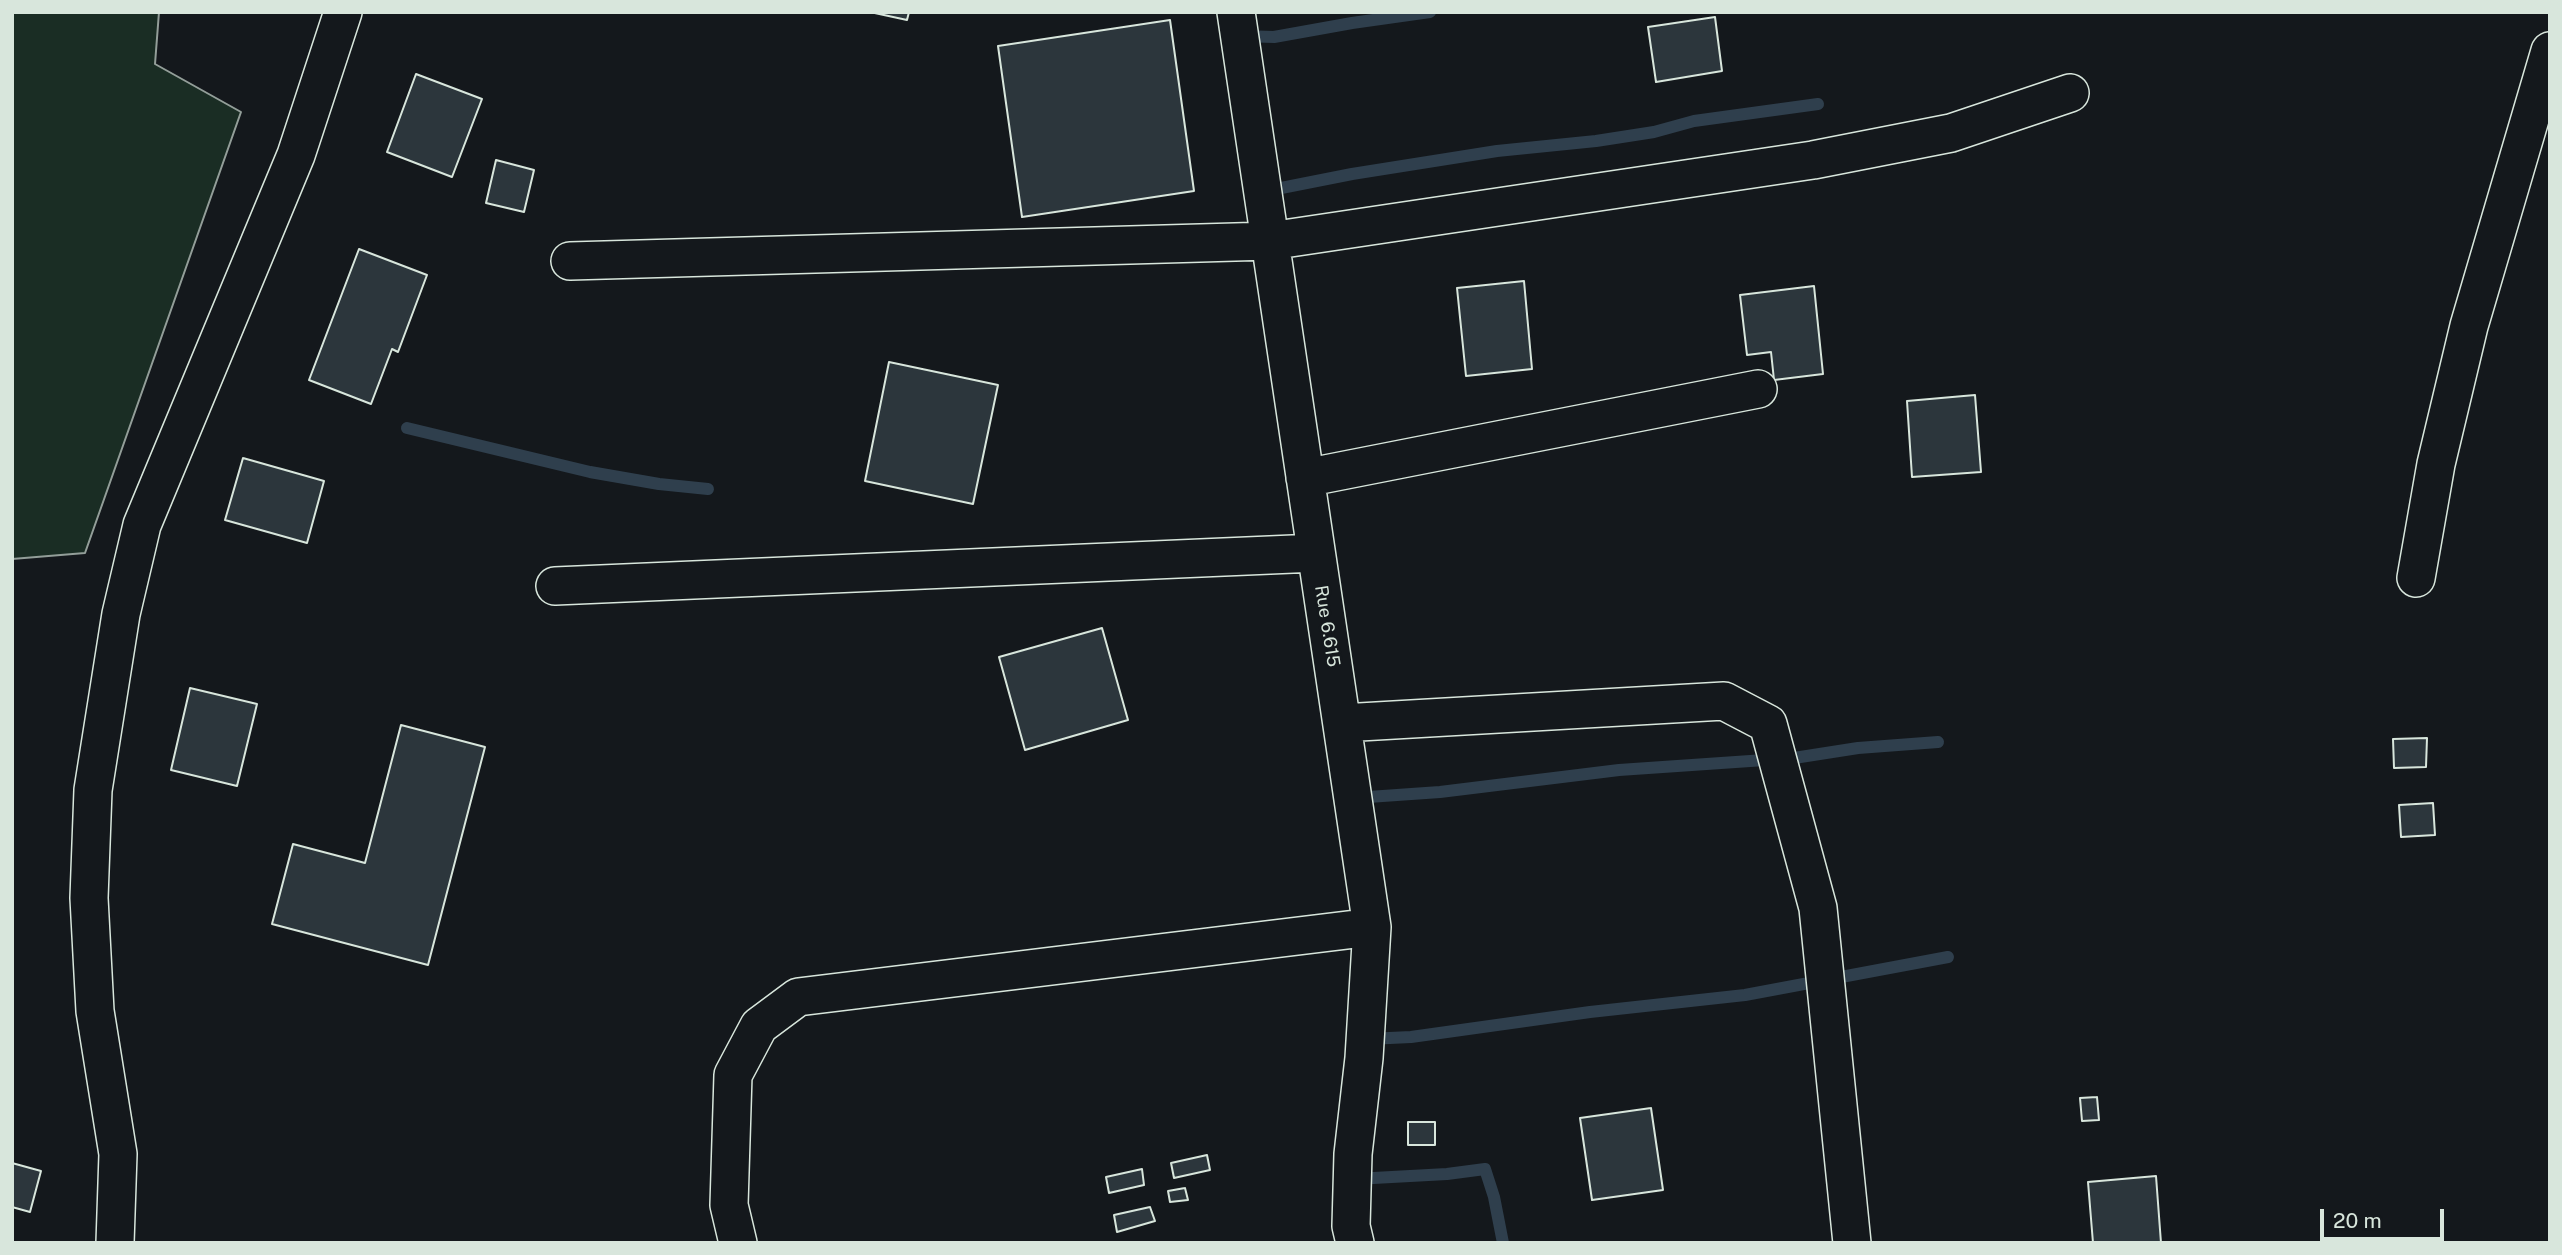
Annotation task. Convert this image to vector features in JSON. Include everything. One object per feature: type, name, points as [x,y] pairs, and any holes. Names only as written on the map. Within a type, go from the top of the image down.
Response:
[{"type":"street","points":[[115,1243],[118,1154],[95,1011],[89,898],[93,790],[121,614],[142,525],[296,155],[343,12]]},
{"type":"street","name":"Rue 6.615","points":[[1236,12],[1372,927],[1364,1058],[1353,1154],[1351,1226],[1355,1243]]},
{"type":"street","points":[[2416,578],[2436,464],[2469,326],[2550,51]]},
{"type":"street","points":[[570,261],[1270,240],[1813,160],[1951,133],[2070,93]]},
{"type":"street","points":[[1305,478],[1758,389]]},
{"type":"street","points":[[555,586],[1316,553]]},
{"type":"street","points":[[1342,723],[1724,701],[1768,724],[1818,908],[1853,1243]]},
{"type":"street","points":[[738,1243],[729,1205],[733,1075],[759,1026],[798,997],[1372,927]]},
{"type":"green space","points":[[12,12],[159,12],[155,64],[241,112],[85,553],[12,559]]},
{"type":"building","points":[[870,12],[909,12],[907,20]]},
{"type":"building","points":[[1715,17],[1722,71],[1656,82],[1648,27]]},
{"type":"building","points":[[1170,20],[1194,191],[1022,217],[998,46]]},
{"type":"building","points":[[416,74],[482,99],[452,177],[387,152]]},
{"type":"building","points":[[496,160],[534,170],[524,212],[486,203]]},
{"type":"building","points":[[359,249],[427,275],[398,352],[392,349],[371,404],[309,380]]},
{"type":"building","points":[[1524,281],[1532,369],[1466,376],[1457,288]]},
{"type":"building","points":[[1814,286],[1823,374],[1774,380],[1771,352],[1747,355],[1740,295]]},
{"type":"building","points":[[889,362],[998,385],[973,504],[865,481]]},
{"type":"building","points":[[1975,395],[1981,472],[1912,477],[1907,401]]},
{"type":"building","points":[[243,458],[324,481],[307,543],[225,520]]},
{"type":"building","points":[[1102,628],[1128,720],[1025,750],[999,657]]},
{"type":"building","points":[[190,688],[257,704],[237,786],[171,770]]},
{"type":"building","points":[[401,725],[485,747],[428,965],[272,924],[293,844],[365,863]]},
{"type":"building","points":[[2427,738],[2426,767],[2394,768],[2393,739]]},
{"type":"building","points":[[2433,803],[2435,835],[2401,837],[2399,805]]},
{"type":"building","points":[[2097,1097],[2099,1120],[2082,1121],[2080,1098]]},
{"type":"building","points":[[1651,1108],[1663,1190],[1592,1200],[1580,1118]]},
{"type":"building","points":[[1408,1122],[1435,1122],[1435,1145],[1408,1145]]},
{"type":"building","points":[[1207,1155],[1210,1170],[1174,1178],[1171,1163]]},
{"type":"building","points":[[12,1163],[41,1171],[30,1212],[12,1207]]},
{"type":"building","points":[[1142,1169],[1144,1185],[1109,1193],[1106,1177]]},
{"type":"building","points":[[2156,1176],[2161,1243],[2093,1243],[2088,1182]]},
{"type":"building","points":[[1185,1188],[1188,1200],[1170,1202],[1168,1191]]},
{"type":"building","points":[[1150,1207],[1155,1221],[1117,1232],[1114,1215]]},
{"type":"waterway","points":[[1241,36],[1274,37],[1430,12]]},
{"type":"waterway","points":[[1266,191],[1497,151],[1596,141],[1654,132],[1694,121],[1818,104]]},
{"type":"waterway","points":[[407,428],[590,472],[708,489]]},
{"type":"waterway","points":[[1354,798],[1440,792],[1619,770],[1794,758],[1858,748],[1938,742]]},
{"type":"waterway","points":[[1368,1039],[1411,1037],[1590,1012],[1745,995],[1948,957]]},
{"type":"waterway","points":[[1355,1179],[1485,1169],[1494,1197],[1503,1243]]}]
